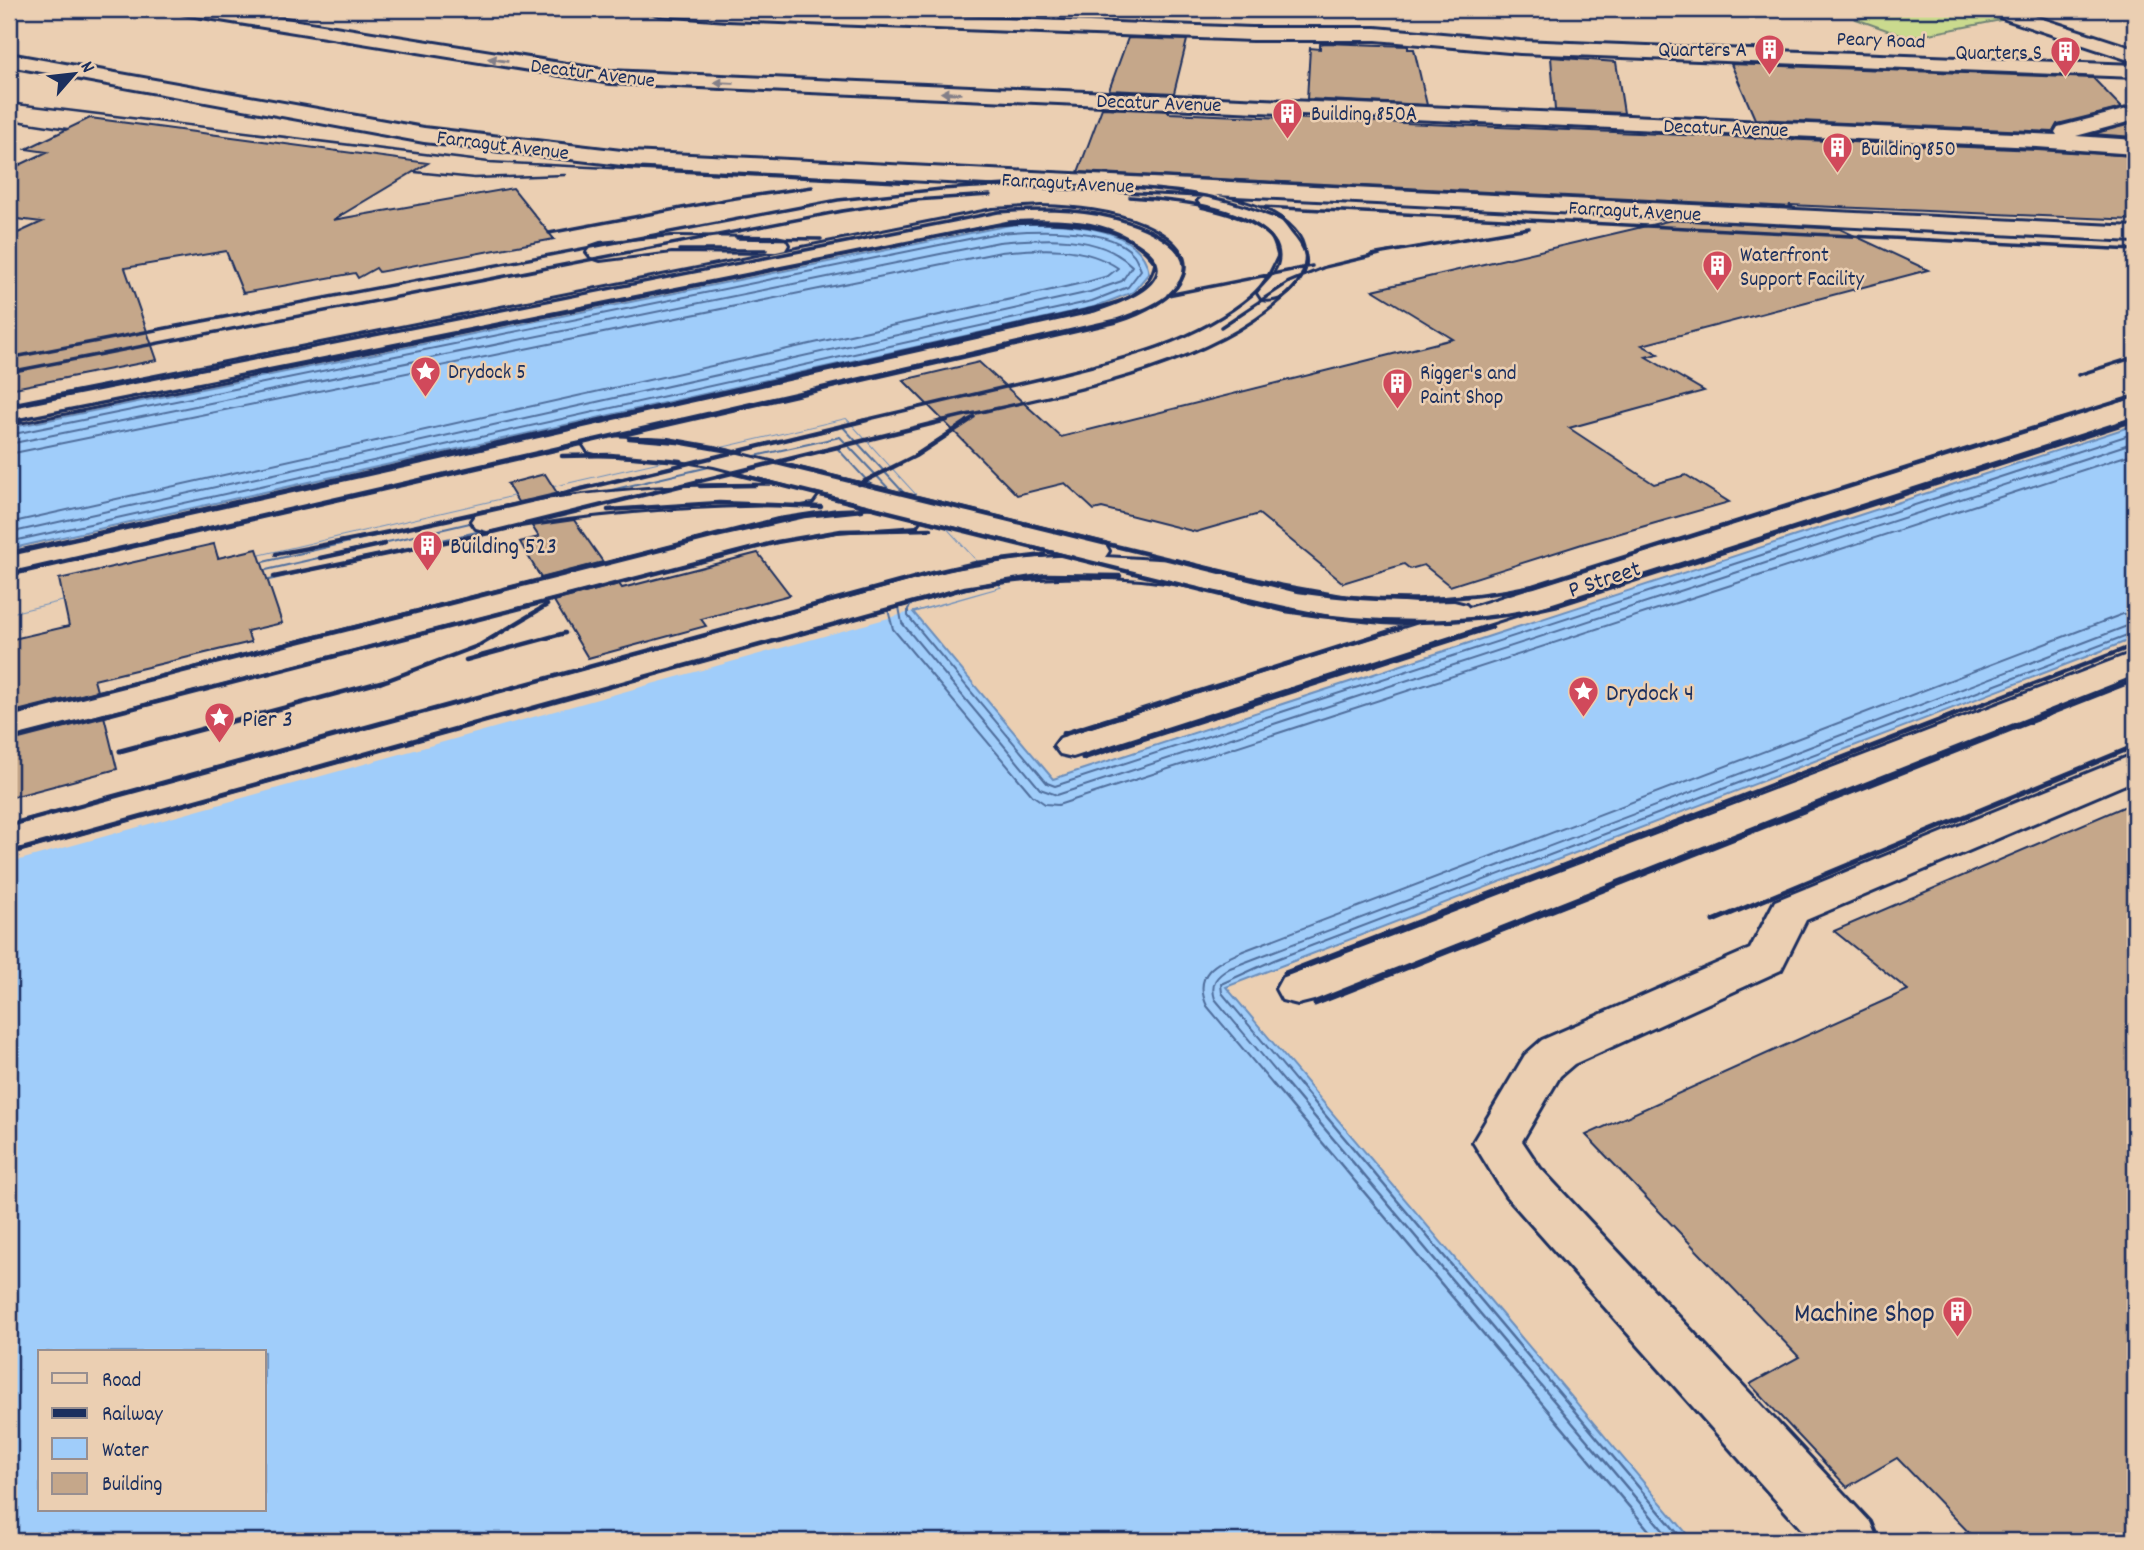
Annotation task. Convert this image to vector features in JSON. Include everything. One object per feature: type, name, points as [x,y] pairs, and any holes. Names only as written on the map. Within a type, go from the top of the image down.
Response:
[{"type":"street","name":"Decatur Avenue","points":[[189,9],[610,77],[2037,140],[2135,147]]},
{"type":"street","name":"Peary Road","points":[[660,9],[727,14],[1252,34],[1376,34],[1520,47],[2135,71]]},
{"type":"street","points":[[1994,9],[2135,56]]},
{"type":"street","points":[[2036,9],[2135,41]]},
{"type":"street","name":"Farragut Avenue","points":[[9,60],[486,144],[630,159],[984,184],[1232,190],[2135,233]]},
{"type":"street","points":[[2037,140],[2135,113]]},
{"type":"street","points":[[984,184],[1143,193],[1232,190]]},
{"type":"street","points":[[1143,193],[1219,204],[1252,214],[1277,229],[1291,245],[1293,262],[1283,280],[1271,293]]},
{"type":"street","points":[[9,415],[993,218],[1037,214],[1072,215],[1132,229],[1166,252],[1171,261],[1172,269],[1165,285],[1148,300],[1107,315],[9,564]]},
{"type":"street","points":[[600,252],[672,244],[826,245],[886,239]]},
{"type":"street","name":"P Street","points":[[1073,746],[2135,407]]},
{"type":"street","points":[[509,452],[588,445],[668,449],[714,457],[1322,606],[1399,614],[1492,608],[1559,592]]},
{"type":"street","points":[[488,521],[614,500],[718,494],[802,495],[864,500],[949,516]]},
{"type":"street","points":[[9,727],[778,530],[868,518],[914,518],[990,526]]},
{"type":"street","points":[[9,839],[961,578],[1027,567],[1071,564],[1137,568],[1200,577]]},
{"type":"street","points":[[1298,989],[2135,663]]},
{"type":"street","points":[[1849,1541],[1523,1182],[1497,1142],[1535,1082],[1541,1067],[1558,1052],[1766,959],[1790,911],[2135,766]]},
{"type":"green space","points":[[1910,9],[1976,9],[2006,19],[1909,38],[1856,19]]},
{"type":"water","name":"Drydock 5","points":[[1015,224],[1073,226],[1114,235],[1143,256],[1149,273],[1133,292],[1094,307],[9,549],[9,428]]},
{"type":"water","points":[[846,419],[1000,587],[913,612],[1053,779],[2135,425],[2135,638],[1226,987],[1693,1541],[9,1541],[9,614]]},
{"type":"pier","name":"Pier 3","points":[[846,419],[1000,587],[9,863],[9,614]]},
{"type":"building","points":[[1128,38],[1187,40],[1174,93],[1109,90]]},
{"type":"building","points":[[1320,44],[1408,46],[1408,49],[1414,49],[1427,105],[1307,99],[1310,48],[1320,49]]},
{"type":"building","points":[[1551,57],[1616,62],[1624,113],[1555,110]]},
{"type":"building","points":[[1731,64],[2093,78],[2122,108],[2057,124],[2053,132],[1755,119]]},
{"type":"building","points":[[1102,108],[2135,156],[2135,220],[1789,205],[1793,207],[1078,172]]},
{"type":"building","points":[[90,118],[428,163],[333,220],[513,188],[554,239],[379,272],[376,268],[358,278],[355,273],[243,293],[226,251],[125,268],[157,360],[9,389],[9,237],[42,222],[9,218],[9,170],[47,152],[26,149]]},
{"type":"building","points":[[2135,123],[2135,137],[2092,134]]},
{"type":"building","points":[[1672,220],[1840,229],[1928,270],[1642,345],[1658,354],[1646,357],[1704,391],[1569,428],[1654,484],[1686,475],[1729,502],[1582,544],[1450,586],[1424,565],[1410,569],[1404,564],[1343,583],[1259,514],[1196,532],[1102,508],[1094,510],[1065,483],[1017,495],[903,380],[979,362],[1061,437],[1453,339],[1373,290]]},
{"type":"building","points":[[545,474],[559,496],[518,502],[507,484]]},
{"type":"building","points":[[574,520],[603,562],[541,578],[520,542],[539,537],[532,526]]},
{"type":"building","points":[[214,544],[218,558],[257,549],[282,623],[247,631],[251,642],[94,680],[97,691],[9,713],[9,640],[69,626],[59,579]]},
{"type":"building","points":[[758,553],[790,595],[701,619],[706,626],[588,658],[554,601],[619,584],[622,588]]},
{"type":"building","points":[[104,716],[117,769],[9,798],[9,740]]},
{"type":"building","name":"Machine Shop","points":[[2135,802],[2135,1541],[1977,1541],[1897,1458],[1847,1487],[1750,1384],[1799,1357],[1586,1135],[1908,990],[1834,931]]},
{"type":"railway","points":[[9,103],[489,162],[908,183]]},
{"type":"railway","points":[[9,120],[67,129]]},
{"type":"railway","points":[[415,172],[474,178],[565,175]]},
{"type":"railway","points":[[974,187],[1007,185]]},
{"type":"railway","points":[[1106,185],[1123,186]]},
{"type":"railway","points":[[974,187],[1123,186]]},
{"type":"railway","points":[[1123,186],[1135,187]]},
{"type":"railway","points":[[1123,186],[1205,196],[1243,205],[1278,218],[1286,224],[1302,246],[1305,267]]},
{"type":"railway","points":[[549,233],[729,199],[812,187]]},
{"type":"railway","points":[[9,358],[838,200],[974,187]]},
{"type":"railway","points":[[9,372],[842,211],[915,200],[990,195]]},
{"type":"railway","points":[[1130,197],[1204,206],[1241,217],[1270,236],[1274,243],[1278,256],[1268,275]]},
{"type":"railway","points":[[1262,207],[2135,250]]},
{"type":"railway","points":[[9,407],[998,212],[1041,210],[1097,214],[1125,221],[1156,234],[1180,253],[1184,265],[1182,279],[1169,295]]},
{"type":"railway","points":[[12,421],[1010,222],[1070,222],[1108,229],[1126,237],[1155,263],[1152,274],[1140,289],[1124,300],[1094,311],[601,421]]},
{"type":"railway","points":[[1371,255],[1529,228]]},
{"type":"railway","points":[[737,238],[821,239]]},
{"type":"railway","points":[[679,250],[766,250]]},
{"type":"railway","points":[[1302,276],[1325,267],[1380,254]]},
{"type":"railway","points":[[1305,267],[1312,266]]},
{"type":"railway","points":[[1268,275],[1305,267]]},
{"type":"railway","points":[[1302,276],[1305,267]]},
{"type":"railway","points":[[860,421],[1146,351],[1202,328],[1228,313],[1252,295],[1268,275]]},
{"type":"railway","points":[[1169,295],[1268,275]]},
{"type":"railway","points":[[940,421],[1073,391],[1165,364],[1248,325],[1282,299],[1302,276]]},
{"type":"railway","points":[[1221,327],[1289,282],[1302,276]]},
{"type":"railway","points":[[675,421],[1117,320],[1158,303],[1169,295]]},
{"type":"railway","points":[[2078,375],[2135,357]]},
{"type":"railway","points":[[2054,421],[2135,396]]},
{"type":"railway","points":[[967,421],[974,417]]},
{"type":"railway","points":[[9,422],[21,420]]},
{"type":"railway","points":[[9,554],[609,420]]},
{"type":"railway","points":[[9,574],[682,420]]},
{"type":"railway","points":[[276,554],[499,508],[867,420]]},
{"type":"railway","points":[[732,473],[947,420]]},
{"type":"railway","points":[[860,483],[915,456],[970,420]]},
{"type":"railway","points":[[860,483],[1299,591],[1358,598],[1445,598],[1533,586],[2060,420]]},
{"type":"railway","points":[[732,473],[1286,611],[1355,619],[1456,621],[1558,605],[2135,420],[2131,421]]},
{"type":"railway","points":[[629,438],[678,442],[729,451]]},
{"type":"railway","points":[[562,456],[610,455],[680,461]]},
{"type":"railway","points":[[777,463],[860,483]]},
{"type":"railway","points":[[274,577],[489,533],[732,473]]},
{"type":"railway","points":[[700,486],[756,485]]},
{"type":"railway","points":[[608,510],[719,503],[821,507]]},
{"type":"railway","points":[[13,714],[9,715],[711,537],[804,516],[862,510]]},
{"type":"railway","points":[[103,716],[777,542],[841,531],[931,529]]},
{"type":"railway","points":[[320,558],[385,544]]},
{"type":"railway","points":[[409,716],[932,573],[976,563],[1044,555]]},
{"type":"railway","points":[[504,716],[965,588],[1046,575],[1120,576]]},
{"type":"railway","points":[[388,680],[480,645],[547,605]]},
{"type":"railway","points":[[1215,716],[1492,627]]},
{"type":"railway","points":[[1121,716],[1400,628]]},
{"type":"railway","points":[[466,660],[565,633]]},
{"type":"railway","points":[[1951,716],[2135,645]]},
{"type":"railway","points":[[253,716],[388,680]]},
{"type":"railway","points":[[380,683],[388,680]]},
{"type":"railway","points":[[2044,716],[2135,680]]},
{"type":"railway","points":[[9,740],[110,714]]},
{"type":"railway","points":[[120,751],[259,714]]},
{"type":"railway","points":[[9,825],[415,714]]},
{"type":"railway","points":[[9,853],[510,714]]},
{"type":"railway","points":[[1063,734],[1126,714]]},
{"type":"railway","points":[[1083,758],[1220,714]]},
{"type":"railway","points":[[1285,973],[1956,714]]},
{"type":"railway","points":[[1315,1004],[2049,714]]},
{"type":"railway","points":[[1713,921],[2135,746]]},
{"type":"place","name":"Quarters A","points":[[1770,76]]},
{"type":"place","name":"Quarters S","points":[[2065,79]]},
{"type":"place","name":"Building 850A","points":[[1288,140]]},
{"type":"place","name":"Building 850","points":[[1838,175]]},
{"type":"place","name":"Waterfront Support Facility","points":[[1717,293]]},
{"type":"place","name":"Drydock 5","points":[[425,398]]},
{"type":"place","name":"Rigger's and Paint Shop","points":[[1397,411]]},
{"type":"place","name":"Building 523","points":[[427,572]]},
{"type":"place","name":"Drydock 4","points":[[1583,719]]},
{"type":"place","name":"Pier 3","points":[[219,745]]},
{"type":"place","name":"Machine Shop","points":[[1958,1338]]}]
